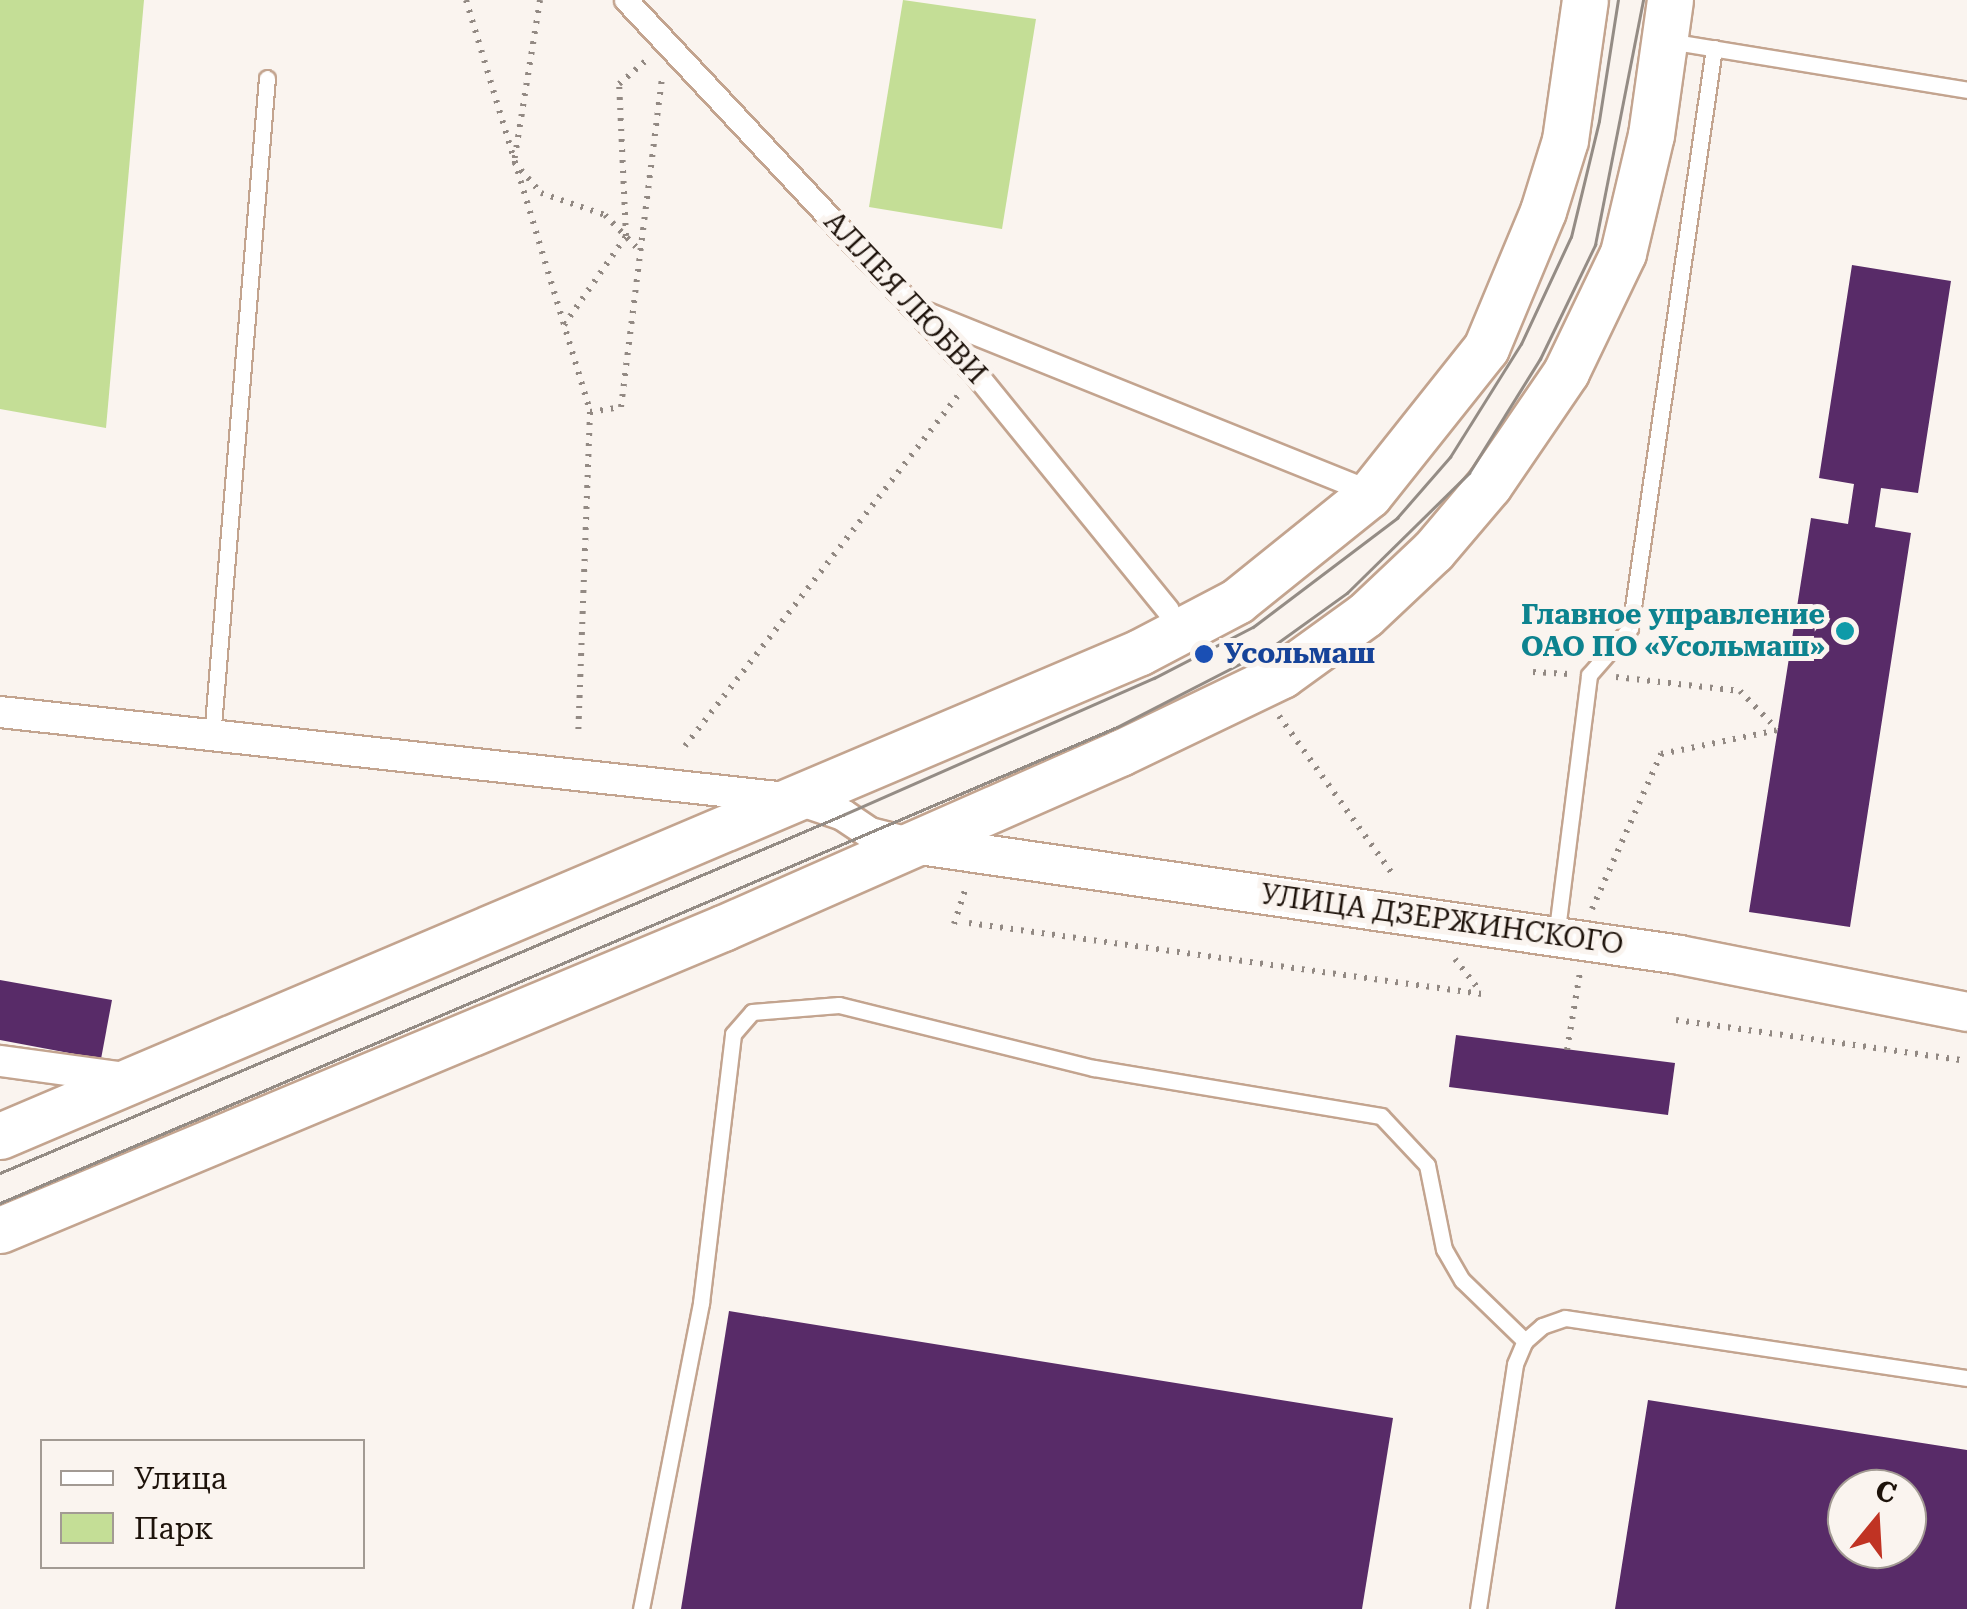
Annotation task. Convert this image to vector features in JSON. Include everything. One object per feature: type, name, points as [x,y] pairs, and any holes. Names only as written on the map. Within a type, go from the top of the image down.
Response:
[{"type":"main road","points":[[0,1136],[126,1078],[796,800],[1140,652],[1220,610],[1369,495],[1486,348],[1544,211],[1565,140],[1585,0]]},
{"type":"main road","points":[[0,1230],[914,844],[1282,675],[1365,615],[1433,552],[1490,485],[1566,372],[1622,253],[1651,135],[1667,20]]},
{"type":"street","name":"АЛЛЕЯ ЛЮБВИ","points":[[626,0],[976,374],[1168,610]]},
{"type":"street","points":[[919,311],[1353,486]]},
{"type":"street","points":[[0,712],[796,800],[870,833],[914,844]]},
{"type":"street","name":"УЛИЦА ДЗЕРЖИНСКОГО","points":[[914,844],[1556,936],[1967,1012]]},
{"type":"street","points":[[0,1061],[126,1078]]},
{"type":"lane","points":[[1667,20],[1714,48],[1967,90]]},
{"type":"lane","points":[[1556,936],[1589,676],[1630,628],[1714,48]]},
{"type":"lane","points":[[212,737],[267,78]]},
{"type":"lane","points":[[641,1609],[700,1303],[733,1034],[752,1012],[839,1006],[1094,1068],[1381,1116],[1427,1165],[1444,1249],[1462,1280],[1525,1340]]},
{"type":"lane","points":[[1478,1609],[1515,1364],[1525,1340],[1565,1318],[1967,1378]]},
{"type":"path","points":[[466,0],[590,412],[578,737]]},
{"type":"path","points":[[514,162],[540,0]]},
{"type":"path","points":[[563,326],[626,236],[619,84],[667,43]]},
{"type":"path","points":[[590,412],[621,407],[667,43]]},
{"type":"path","points":[[514,162],[542,193],[605,215],[640,252]]},
{"type":"path","points":[[684,746],[976,374]]},
{"type":"path","points":[[1589,915],[1661,754],[1778,730],[1740,691],[1670,680]]},
{"type":"path","points":[[1269,703],[1402,888]]},
{"type":"path","points":[[954,924],[966,887]]},
{"type":"path","points":[[969,923],[1482,994]]},
{"type":"path","points":[[1568,1050],[1581,964]]},
{"type":"path","points":[[1676,1020],[1967,1061]]},
{"type":"green space","points":[[0,0],[144,0],[106,428],[0,409]]},
{"type":"green space","points":[[903,0],[1036,19],[1002,229],[869,207]]},
{"type":"building","name":"Главное управление ОАО ПО «Усольмаш»","points":[[1852,265],[1951,281],[1918,493],[1881,488],[1875,527],[1911,533],[1850,927],[1749,912],[1811,518],[1848,524],[1854,484],[1819,478]]},
{"type":"building","points":[[0,980],[112,1000],[101,1059],[0,1040]]},
{"type":"building","points":[[1456,1035],[1675,1063],[1668,1115],[1449,1087]]},
{"type":"building","points":[[729,1311],[1393,1418],[1362,1609],[681,1609]]},
{"type":"building","points":[[1648,1400],[1967,1450],[1967,1609],[1615,1609]]},
{"type":"tram line","points":[[0,1173],[843,815],[1154,678],[1253,627],[1397,518],[1450,457],[1521,344],[1571,237],[1599,121],[1618,0]]},
{"type":"tram line","points":[[0,1203],[1117,727],[1269,649],[1347,593],[1469,473],[1540,359],[1595,245],[1643,0]]},
{"type":"place","name":"Главное управление ОАО ПО «Усольмаш»","points":[[1845,631]]},
{"type":"place","name":"Усольмаш","points":[[1204,654]]}]
